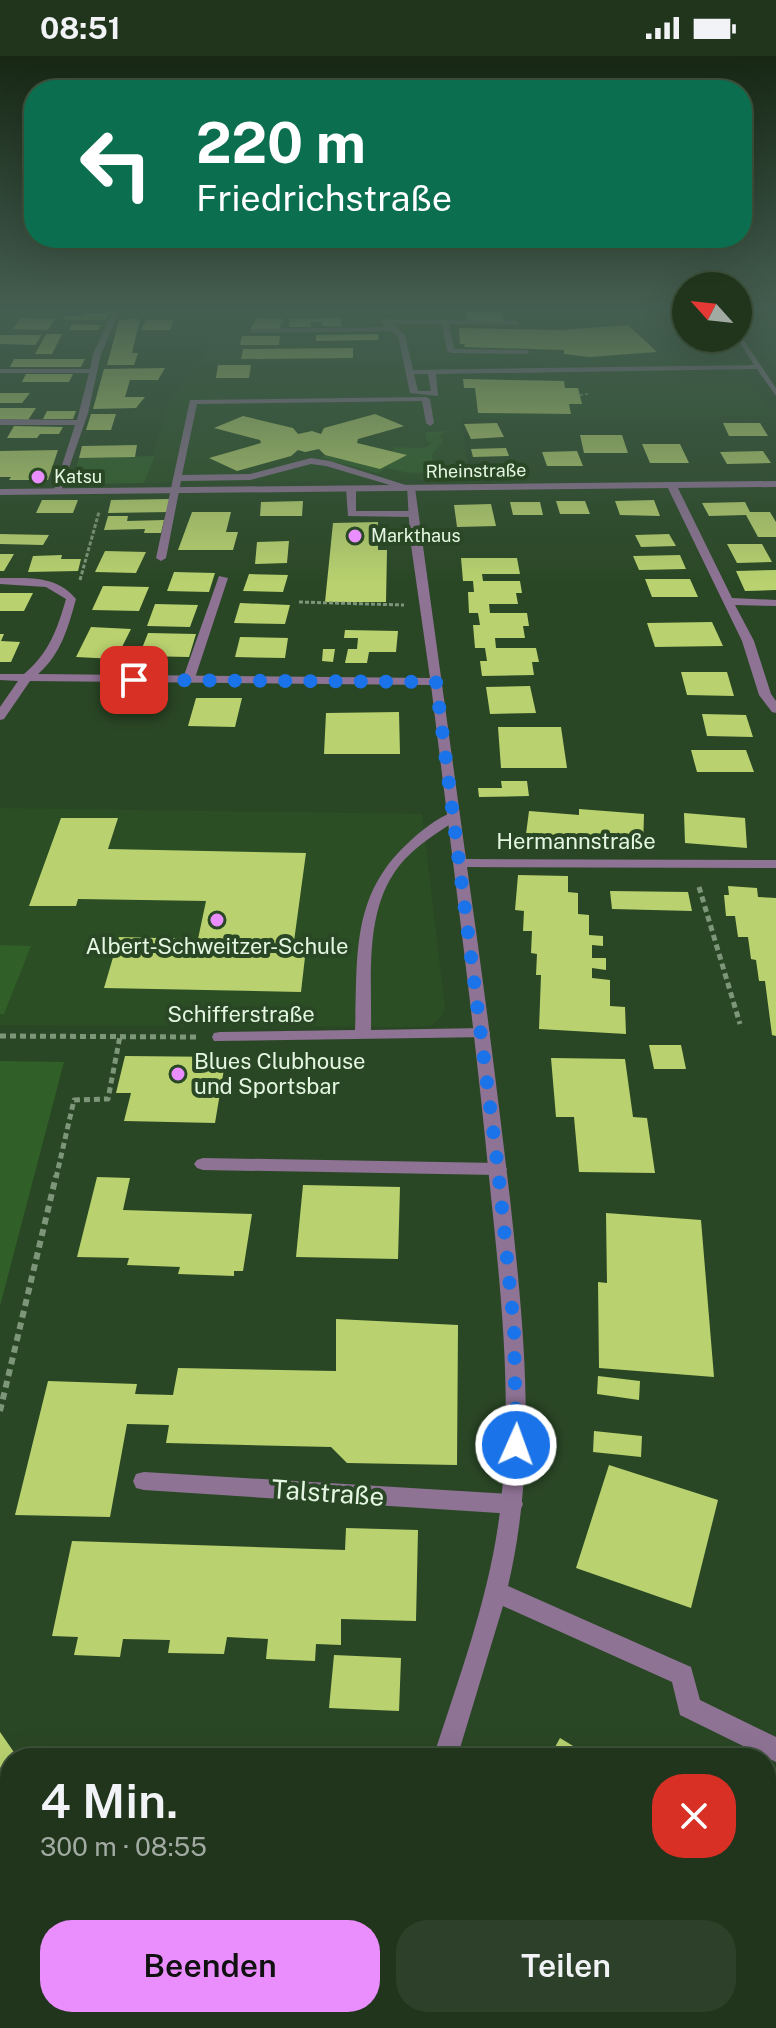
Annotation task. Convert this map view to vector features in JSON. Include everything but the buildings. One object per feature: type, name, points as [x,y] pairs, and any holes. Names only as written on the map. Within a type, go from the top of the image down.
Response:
[{"type":"street","points":[[56,491],[85,400]]},
{"type":"street","points":[[161,558],[193,402],[346,400]]},
{"type":"street","points":[[426,400],[430,423]]},
{"type":"street","points":[[0,422],[80,423]]},
{"type":"street","points":[[179,478],[250,477],[311,461],[410,488],[498,1169],[514,1328],[518,1415],[512,1504],[496,1592],[448,1748]]},
{"type":"street","points":[[671,484],[748,641],[765,695],[776,709]]},
{"type":"street","name":"Rheinstraße","points":[[0,492],[776,484]]},
{"type":"street","points":[[351,489],[351,514],[411,514]]},
{"type":"street","points":[[188,681],[223,578]]},
{"type":"street","points":[[0,581],[55,586],[65,590],[71,599],[61,635],[46,661],[26,678],[0,716]]},
{"type":"street","points":[[727,601],[776,603]]},
{"type":"street","points":[[0,677],[436,682]]},
{"type":"street","points":[[363,1035],[370,903],[380,879],[398,855],[424,833],[453,816]]},
{"type":"street","name":"Hermannstraße","points":[[459,863],[776,864]]},
{"type":"street","name":"Schifferstraße","points":[[220,1037],[482,1033]]},
{"type":"street","points":[[203,1164],[498,1169]]},
{"type":"street","name":"Talstraße","points":[[144,1481],[512,1504]]},
{"type":"street","points":[[496,1592],[683,1675],[689,1707],[772,1748]]},
{"type":"path","points":[[71,599],[80,583],[100,511]]},
{"type":"path","points":[[299,602],[405,605]]},
{"type":"path","points":[[692,864],[740,1024]]},
{"type":"path","name":"Schifferstraße","points":[[0,1036],[220,1037]]},
{"type":"path","points":[[0,1411],[74,1100],[108,1099],[120,1036]]},
{"type":"shaded area","points":[[171,400],[761,400],[770,416],[462,419],[469,479],[144,483]]},
{"type":"shaded area","points":[[448,431],[440,435],[443,442],[432,455],[433,461],[444,467],[430,472],[387,468],[378,473],[322,458],[325,455],[380,469],[406,455],[392,451],[395,447],[424,448],[432,443],[427,442],[425,432]]},
{"type":"shaded area","points":[[155,456],[144,483],[83,484],[72,480],[79,458]]},
{"type":"shaded area","name":"Albert-Schweitzer-Schule","points":[[0,808],[422,814],[445,1008],[442,1016],[431,1026],[400,1027],[0,1025]]},
{"type":"shaded area","points":[[0,945],[31,946],[4,1014],[0,1014]]},
{"type":"shaded area","points":[[0,1061],[64,1062],[0,1306]]},
{"type":"place","name":"Katsu","points":[[38,477]]},
{"type":"place","name":"Markthaus","points":[[355,536]]},
{"type":"place","name":"Albert-Schweitzer-Schule","points":[[217,920]]},
{"type":"place","name":"Blues Clubhouse und Sportsbar","points":[[178,1074]]},
{"type":"route","points":[[134,680],[436,682],[498,1169],[514,1328],[518,1415],[516,1445]]}]
